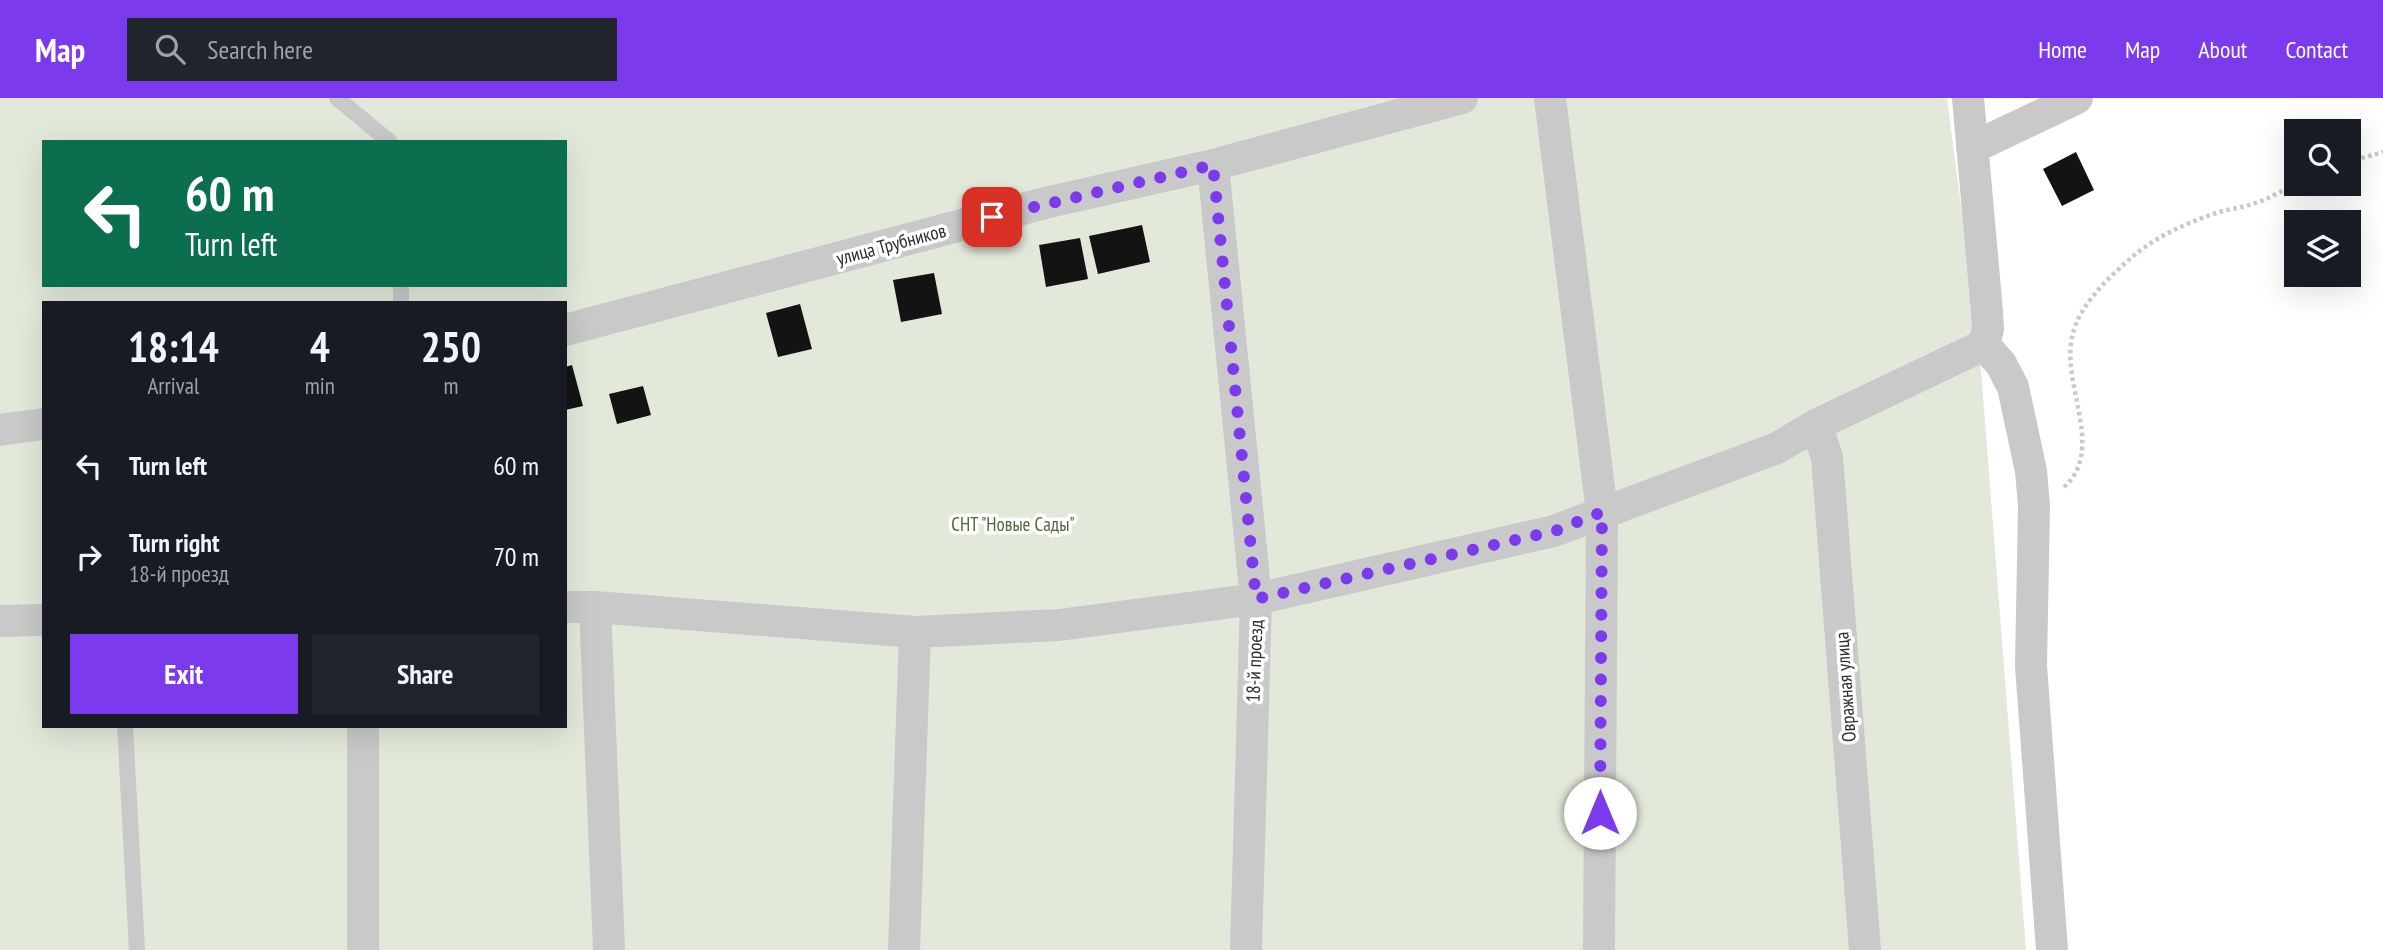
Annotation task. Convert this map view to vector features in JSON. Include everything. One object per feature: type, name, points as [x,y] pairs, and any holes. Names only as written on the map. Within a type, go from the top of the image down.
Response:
[{"type":"street","name":"улица Трубников","points":[[567,329],[1045,203],[1213,165],[1462,98]]},
{"type":"street","points":[[1550,98],[1602,512],[1599,950]]},
{"type":"street","points":[[1968,98],[1987,312],[1988,329],[1984,345]]},
{"type":"street","points":[[1972,148],[2077,98]]},
{"type":"street","name":"18-й проезд","points":[[1213,165],[1256,599],[1246,950]]},
{"type":"street","points":[[609,950],[580,607],[915,632],[1059,625],[1256,599],[1555,531],[1777,448],[1816,425],[1984,345]]},
{"type":"street","points":[[1984,345],[2001,364],[2013,387],[2031,471],[2034,506],[2031,666],[2052,950]]},
{"type":"street","points":[[0,430],[42,424]]},
{"type":"street","name":"Овражная улица","points":[[1816,425],[1827,457],[1865,950]]},
{"type":"street","points":[[0,621],[42,620]]},
{"type":"street","points":[[904,950],[915,632]]},
{"type":"street","points":[[363,728],[363,950]]},
{"type":"lane","points":[[337,98],[388,140]]},
{"type":"lane","points":[[125,728],[137,950]]},
{"type":"path","points":[[2361,158],[2383,152]]},
{"type":"path","points":[[2034,506],[2071,481],[2083,454],[2083,437],[2069,352],[2073,331],[2086,306],[2112,275],[2154,241],[2183,225],[2217,212],[2255,204],[2284,189]]},
{"type":"green space","name":"СНТ \"Новые Сады\"","points":[[0,98],[1947,98],[1979,344],[2026,950],[0,950]]},
{"type":"building","points":[[2076,152],[2094,190],[2062,206],[2043,169]]},
{"type":"building","points":[[1142,225],[1150,262],[1098,274],[1089,236]]},
{"type":"building","points":[[1080,238],[1088,279],[1046,287],[1039,245]]},
{"type":"building","points":[[934,273],[942,314],[901,322],[893,280]]},
{"type":"building","points":[[800,304],[812,349],[778,357],[766,313]]},
{"type":"building","points":[[572,365],[583,406],[567,410],[567,366]]},
{"type":"building","points":[[643,386],[651,415],[617,424],[609,394]]},
{"type":"route","points":[[992,217],[1213,165],[1256,599],[1555,531],[1602,512],[1600,813]]}]
